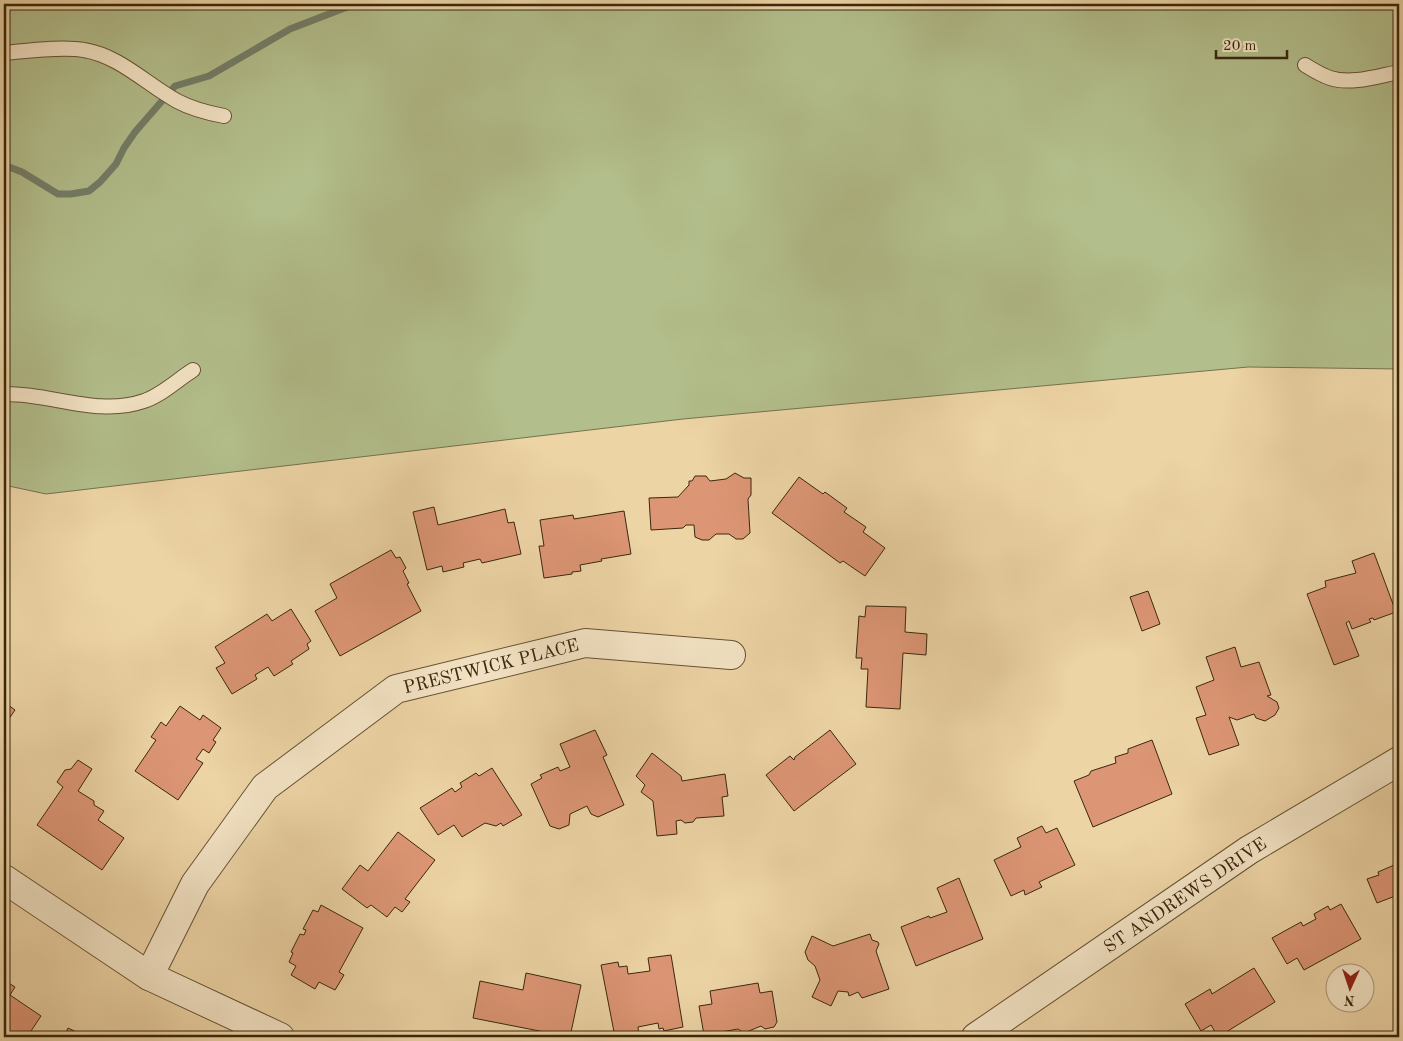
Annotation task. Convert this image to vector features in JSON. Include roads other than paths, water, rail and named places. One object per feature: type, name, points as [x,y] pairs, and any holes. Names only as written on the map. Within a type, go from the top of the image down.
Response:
[{"type":"street","name":"PRESTWICK PLACE","points":[[149,976],[194,884],[265,787],[396,689],[585,643],[731,655]]},
{"type":"street","name":"ST ANDREWS DRIVE","points":[[976,1037],[1249,850],[1399,761]]},
{"type":"street","points":[[4,880],[149,976],[280,1037]]},
{"type":"lane","points":[[4,53],[74,49],[98,54],[136,73],[182,104],[199,111],[224,116]]},
{"type":"lane","points":[[1305,65],[1331,78],[1342,80],[1399,72]]},
{"type":"lane","points":[[4,394],[34,396],[91,406],[128,405],[145,401],[193,370]]},
{"type":"waterway","points":[[4,165],[22,172],[58,194],[89,191],[116,164],[135,132],[175,86],[209,76],[290,29],[355,4]]}]
